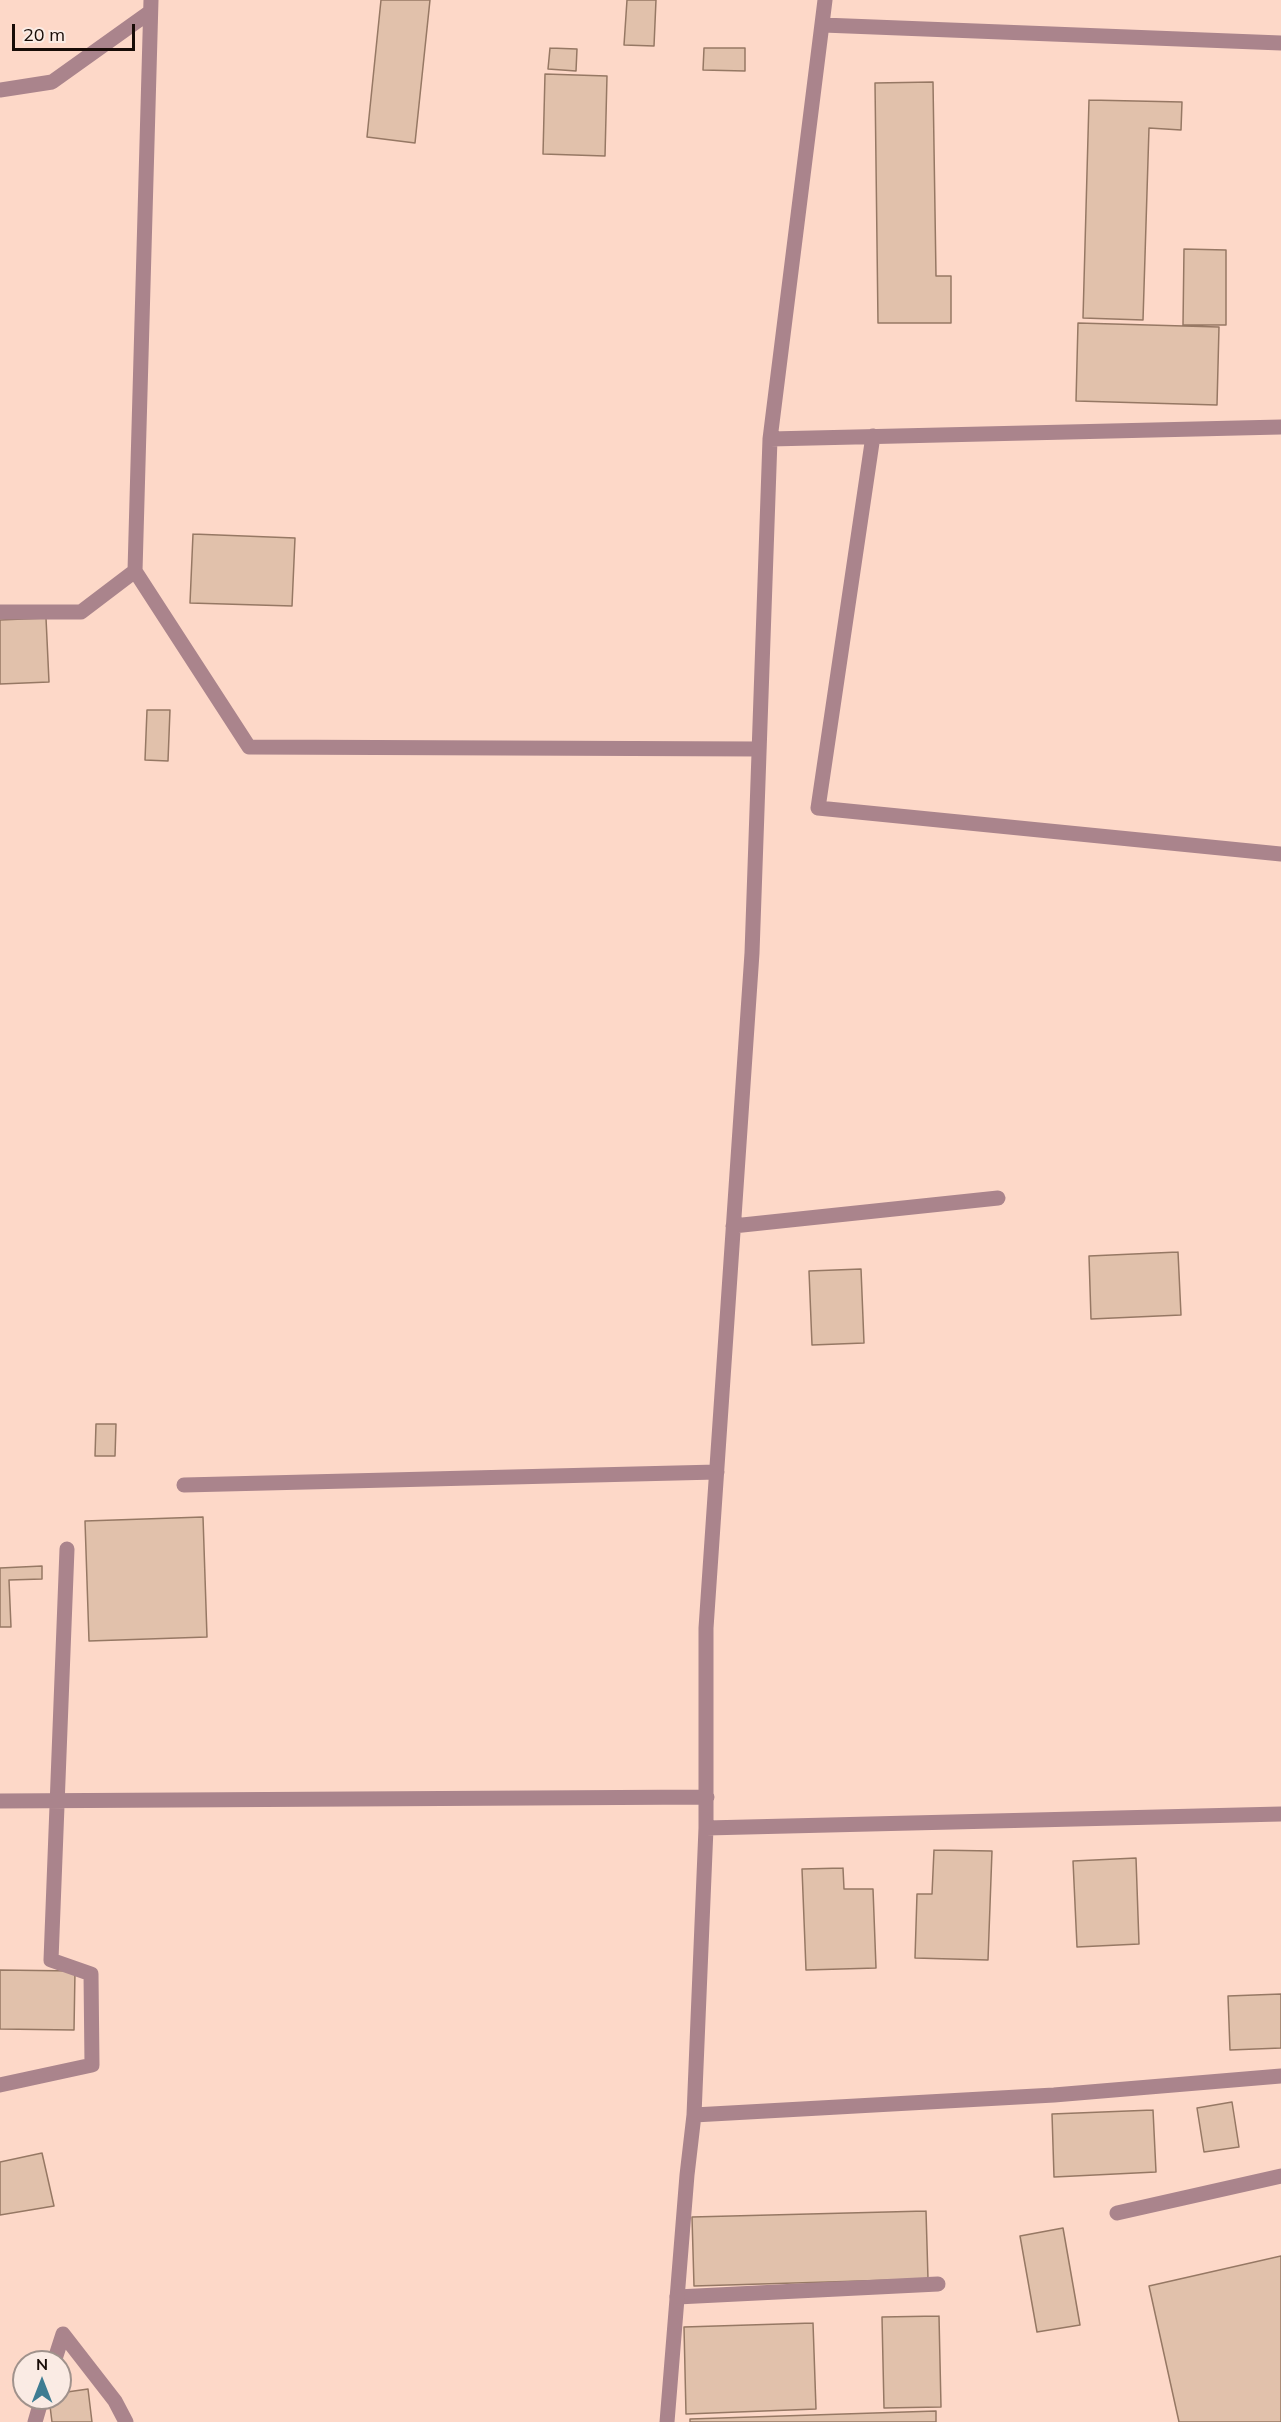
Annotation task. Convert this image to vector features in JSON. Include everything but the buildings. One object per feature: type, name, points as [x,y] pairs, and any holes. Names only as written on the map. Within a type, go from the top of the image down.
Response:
[{"type":"street","points":[[667,2422],[694,2115],[707,1797],[706,1628],[752,953],[770,439],[825,0]]},
{"type":"street","points":[[0,90],[52,82],[150,6]]},
{"type":"street","points":[[150,6],[135,571],[249,747],[759,749]]},
{"type":"street","points":[[823,25],[1281,43]]},
{"type":"street","points":[[770,439],[1281,427]]},
{"type":"street","points":[[873,436],[818,808],[1281,854]]},
{"type":"street","points":[[0,612],[81,612],[135,571]]},
{"type":"street","points":[[733,1226],[998,1198]]},
{"type":"street","points":[[184,1485],[717,1472]]},
{"type":"street","points":[[0,2085],[92,2065],[91,1974],[51,1960],[67,1549]]},
{"type":"street","points":[[0,1801],[707,1797]]},
{"type":"street","points":[[706,1828],[1281,1814]]},
{"type":"street","points":[[694,2115],[1054,2095],[1281,2076]]},
{"type":"street","points":[[1117,2213],[1281,2176]]},
{"type":"street","points":[[677,2297],[938,2284]]},
{"type":"street","points":[[58,2350],[63,2334],[114,2401],[126,2422]]}]
